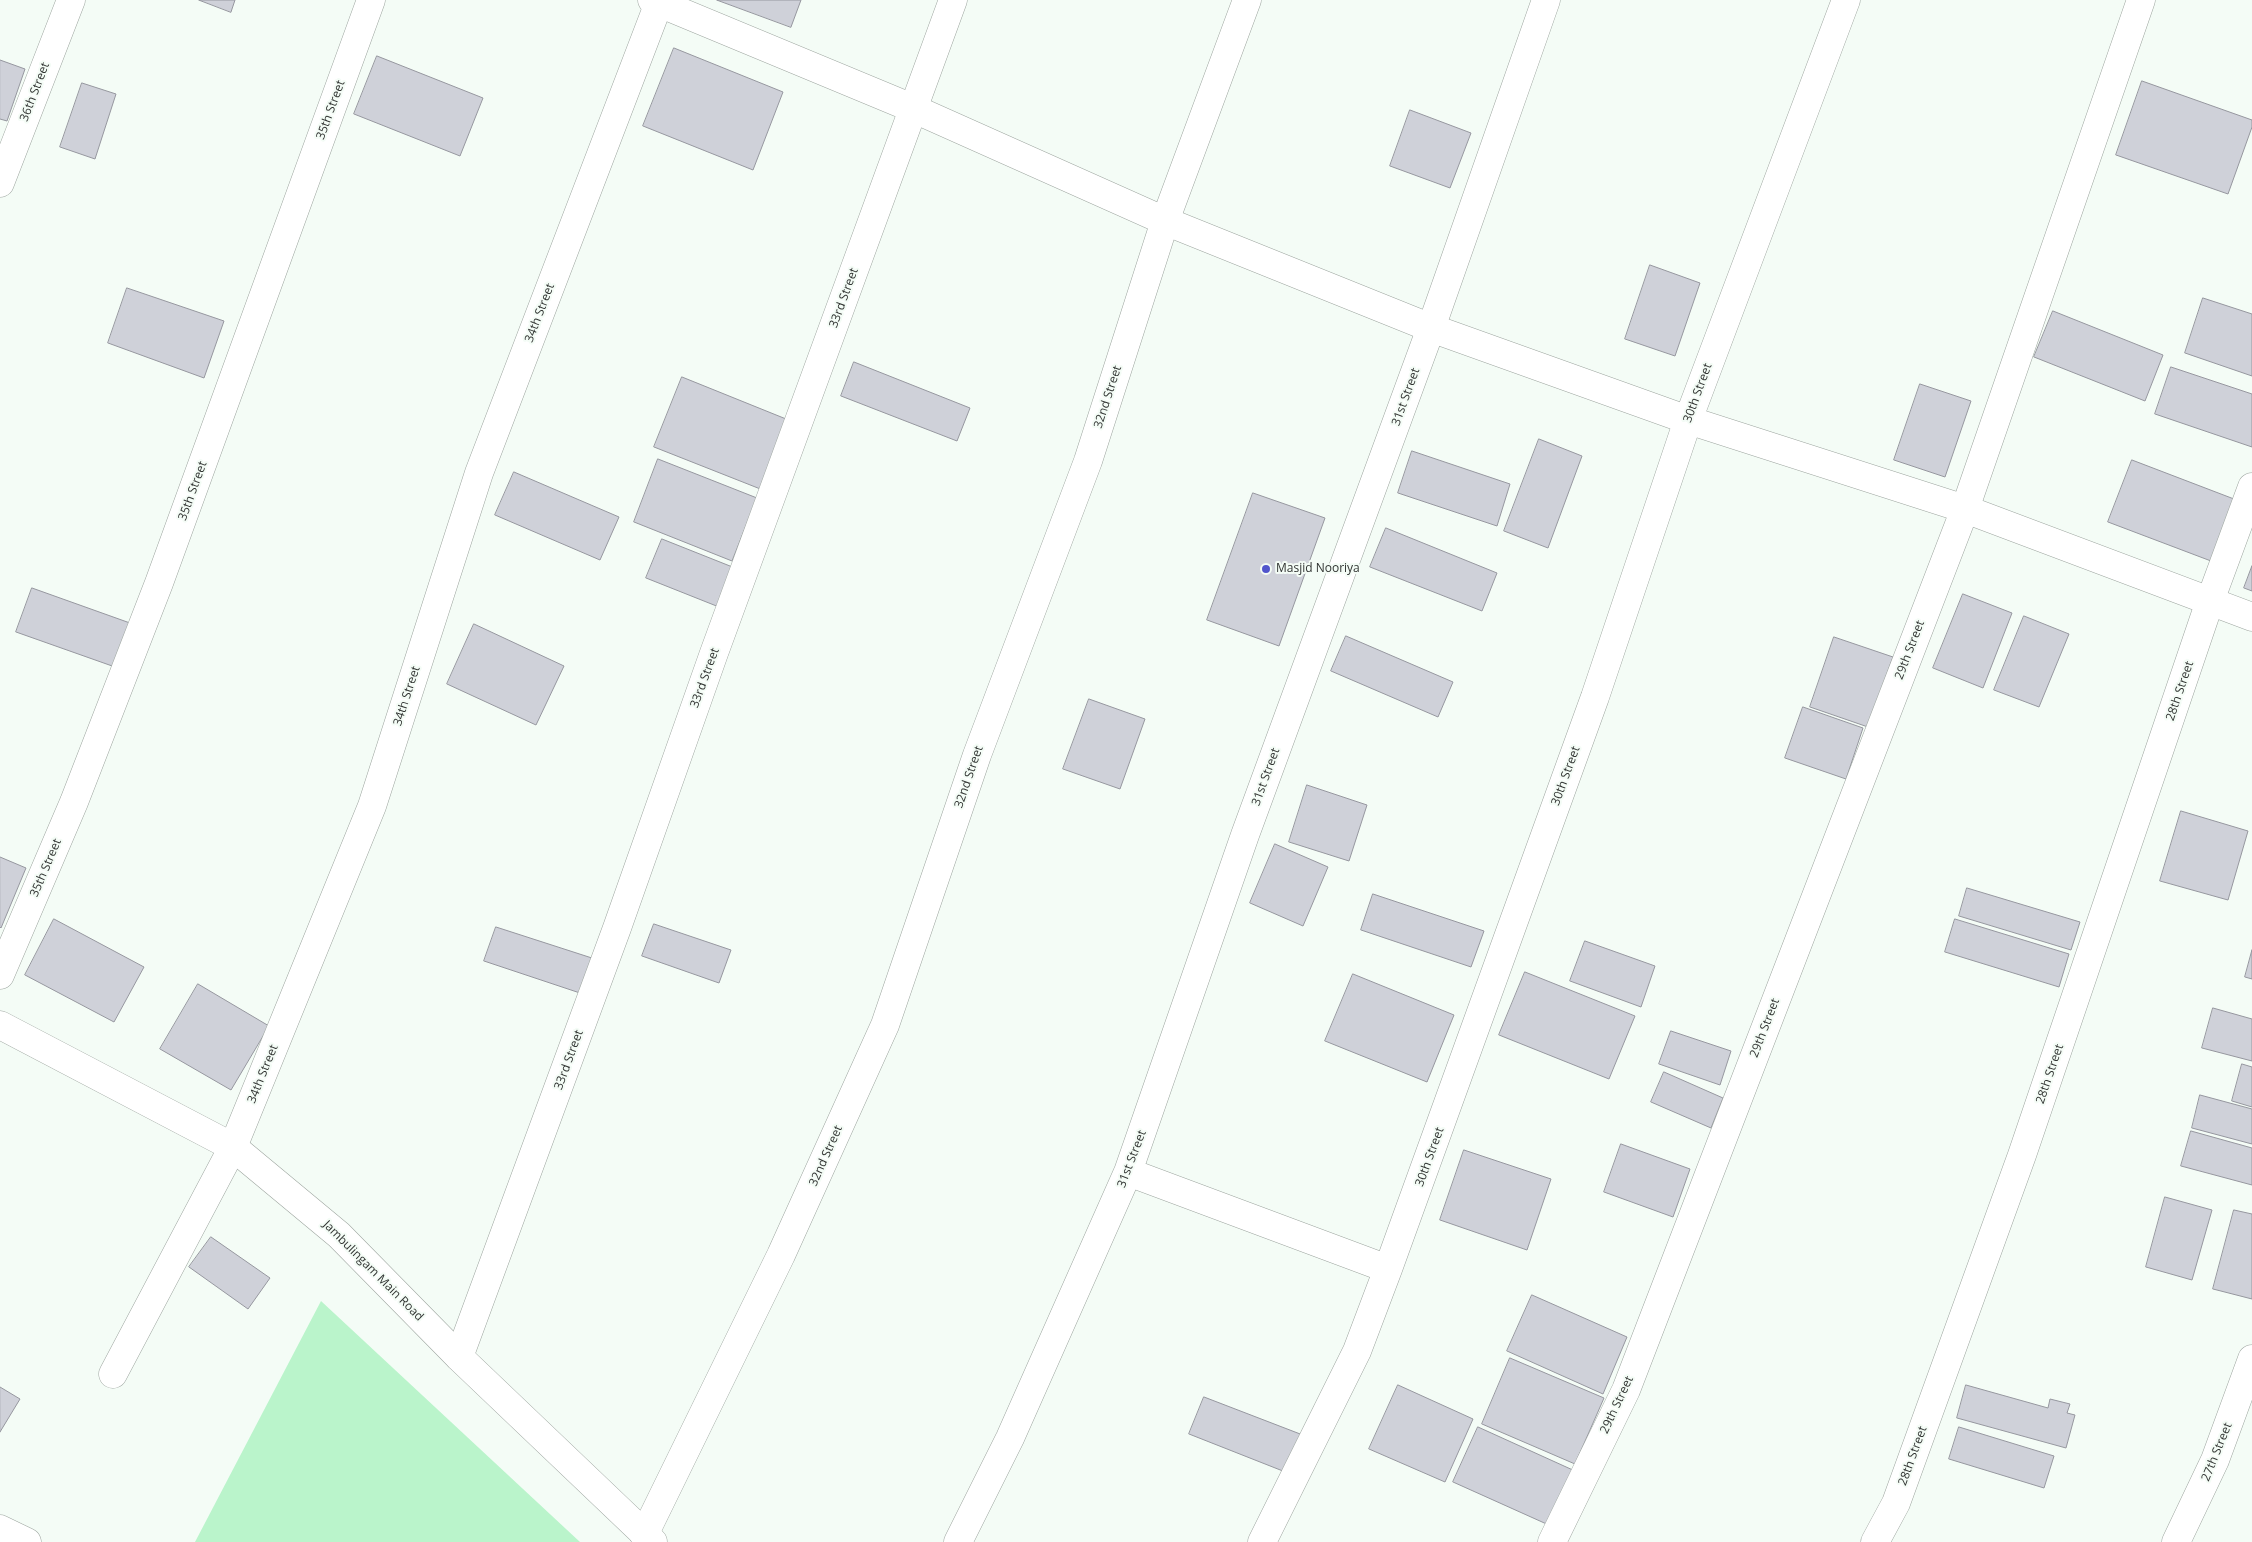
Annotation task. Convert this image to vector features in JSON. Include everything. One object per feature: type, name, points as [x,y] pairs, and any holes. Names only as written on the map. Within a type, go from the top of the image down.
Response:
[{"type":"street","name":"36th Street","points":[[0,184],[71,0]]},
{"type":"street","name":"35th Street","points":[[0,975],[74,802],[159,583],[371,0]]},
{"type":"street","name":"33rd Street","points":[[459,1357],[617,928],[714,653],[953,0]]},
{"type":"street","name":"32nd Street","points":[[648,1539],[781,1255],[885,1026],[977,755],[1088,461],[1165,221],[1247,0]]},
{"type":"street","name":"31st Street","points":[[958,1542],[1010,1438],[1128,1172],[1245,835],[1431,328],[1546,0]]},
{"type":"street","name":"30th Street","points":[[1262,1542],[1357,1351],[1588,715],[1688,420],[1846,0]]},
{"type":"street","name":"29th Street","points":[[1552,1542],[1626,1390],[1965,508],[2140,0]]},
{"type":"street","points":[[657,1],[912,108],[1165,221],[1431,328],[1688,420],[1965,508],[2252,617]]},
{"type":"street","name":"34th Street","points":[[113,1374],[233,1147],[372,806],[478,473],[657,1]]},
{"type":"street","name":"28th Street","points":[[1875,1542],[1896,1503],[2022,1155],[2210,601],[2252,487]]},
{"type":"street","name":"Jambulingam Main Road","points":[[0,1025],[233,1147],[339,1234],[459,1357],[648,1539]]},
{"type":"street","points":[[1128,1172],[1388,1269]]},
{"type":"street","name":"27th Street","points":[[2176,1542],[2215,1460],[2252,1359]]},
{"type":"street","points":[[0,1529],[27,1542]]},
{"type":"green space","points":[[321,1301],[580,1542],[195,1542]]},
{"type":"building","points":[[199,0],[235,0],[231,12]]},
{"type":"building","points":[[717,0],[801,0],[791,27]]},
{"type":"building","points":[[674,48],[783,92],[753,170],[643,126]]},
{"type":"building","points":[[377,56],[483,98],[460,156],[354,114]]},
{"type":"building","points":[[0,60],[25,69],[7,121],[0,119]]},
{"type":"building","points":[[2142,81],[2252,120],[2252,127],[2228,194],[2116,155]]},
{"type":"building","points":[[82,83],[116,94],[95,159],[60,147]]},
{"type":"building","points":[[1410,110],[1471,133],[1450,188],[1390,166]]},
{"type":"building","points":[[1650,265],[1700,283],[1675,356],[1625,339]]},
{"type":"building","points":[[127,288],[224,321],[204,378],[108,343]]},
{"type":"building","points":[[2203,298],[2252,314],[2252,376],[2185,353]]},
{"type":"building","points":[[2053,311],[2163,355],[2145,401],[2034,357]]},
{"type":"building","points":[[854,362],[970,408],[957,441],[841,396]]},
{"type":"building","points":[[2171,367],[2252,394],[2252,447],[2155,414]]},
{"type":"building","points":[[682,377],[796,423],[768,492],[654,447]]},
{"type":"building","points":[[1920,384],[1971,401],[1945,477],[1894,460]]},
{"type":"building","points":[[1539,439],[1582,456],[1548,548],[1504,531]]},
{"type":"building","points":[[1412,451],[1510,484],[1497,526],[1398,493]]},
{"type":"building","points":[[658,459],[757,498],[732,561],[634,522]]},
{"type":"building","points":[[2132,460],[2234,499],[2211,561],[2108,522]]},
{"type":"building","points":[[514,472],[619,517],[600,560],[495,515]]},
{"type":"building","name":"Masjid Nooriya","points":[[1253,493],[1325,518],[1279,646],[1207,620]]},
{"type":"building","points":[[1386,528],[1497,573],[1482,611],[1370,567]]},
{"type":"building","points":[[662,539],[735,568],[719,607],[646,578]]},
{"type":"building","points":[[2252,566],[2252,591],[2244,588]]},
{"type":"building","points":[[32,588],[130,623],[115,667],[16,632]]},
{"type":"building","points":[[1963,594],[2012,613],[1983,688],[1933,668]]},
{"type":"building","points":[[2024,616],[2069,634],[2039,707],[1994,690]]},
{"type":"building","points":[[474,624],[564,666],[536,725],[447,684]]},
{"type":"building","points":[[1346,636],[1453,682],[1438,717],[1331,671]]},
{"type":"building","points":[[1834,637],[1893,657],[1868,727],[1810,707]]},
{"type":"building","points":[[1089,699],[1145,719],[1120,789],[1063,769]]},
{"type":"building","points":[[1803,707],[1863,728],[1846,779],[1785,758]]},
{"type":"building","points":[[1307,785],[1367,805],[1349,861],[1289,842]]},
{"type":"building","points":[[2181,811],[2248,831],[2228,900],[2160,881]]},
{"type":"building","points":[[1275,844],[1328,867],[1303,926],[1250,903]]},
{"type":"building","points":[[0,857],[26,868],[1,928],[0,927]]},
{"type":"building","points":[[1967,888],[2080,922],[2071,950],[1959,916]]},
{"type":"building","points":[[1373,894],[1484,931],[1471,967],[1361,930]]},
{"type":"building","points":[[54,919],[144,967],[114,1022],[25,975]]},
{"type":"building","points":[[1955,919],[2069,954],[2059,987],[1945,952]]},
{"type":"building","points":[[654,924],[731,950],[719,983],[642,956]]},
{"type":"building","points":[[496,927],[595,959],[583,994],[484,961]]},
{"type":"building","points":[[1585,941],[1655,966],[1641,1007],[1570,981]]},
{"type":"building","points":[[2252,950],[2252,979],[2245,977]]},
{"type":"building","points":[[1525,972],[1635,1016],[1609,1079],[1499,1035]]},
{"type":"building","points":[[1353,974],[1454,1015],[1427,1082],[1325,1041]]},
{"type":"building","points":[[198,984],[269,1026],[231,1090],[160,1049]]},
{"type":"building","points":[[2213,1008],[2252,1019],[2252,1061],[2202,1048]]},
{"type":"building","points":[[1671,1031],[1731,1051],[1720,1085],[1659,1064]]},
{"type":"building","points":[[2242,1064],[2252,1067],[2252,1107],[2232,1101]]},
{"type":"building","points":[[1664,1072],[1723,1098],[1711,1128],[1651,1102]]},
{"type":"building","points":[[2200,1095],[2252,1109],[2252,1144],[2192,1128]]},
{"type":"building","points":[[2191,1131],[2252,1148],[2252,1185],[2181,1166]]},
{"type":"building","points":[[1621,1144],[1690,1169],[1673,1217],[1604,1192]]},
{"type":"building","points":[[1464,1150],[1551,1179],[1527,1250],[1440,1220]]},
{"type":"building","points":[[2165,1197],[2212,1210],[2192,1280],[2146,1267]]},
{"type":"building","points":[[2234,1210],[2252,1214],[2252,1299],[2213,1289]]},
{"type":"building","points":[[211,1237],[270,1278],[248,1309],[189,1267]]},
{"type":"building","points":[[1532,1295],[1627,1337],[1603,1394],[1507,1351]]},
{"type":"building","points":[[1510,1358],[1604,1398],[1575,1464],[1482,1424]]},
{"type":"building","points":[[1398,1385],[1473,1419],[1445,1482],[1369,1449]]},
{"type":"building","points":[[1966,1385],[2048,1408],[2050,1399],[2070,1404],[2067,1413],[2075,1415],[2066,1448],[1957,1418]]},
{"type":"building","points":[[0,1387],[20,1399],[0,1432]]},
{"type":"building","points":[[1204,1397],[1308,1437],[1293,1475],[1189,1434]]},
{"type":"building","points":[[1478,1427],[1575,1471],[1551,1526],[1453,1482]]},
{"type":"building","points":[[1959,1427],[2054,1456],[2044,1488],[1949,1459]]},
{"type":"place","name":"Masjid Nooriya","points":[[1266,569]]}]
